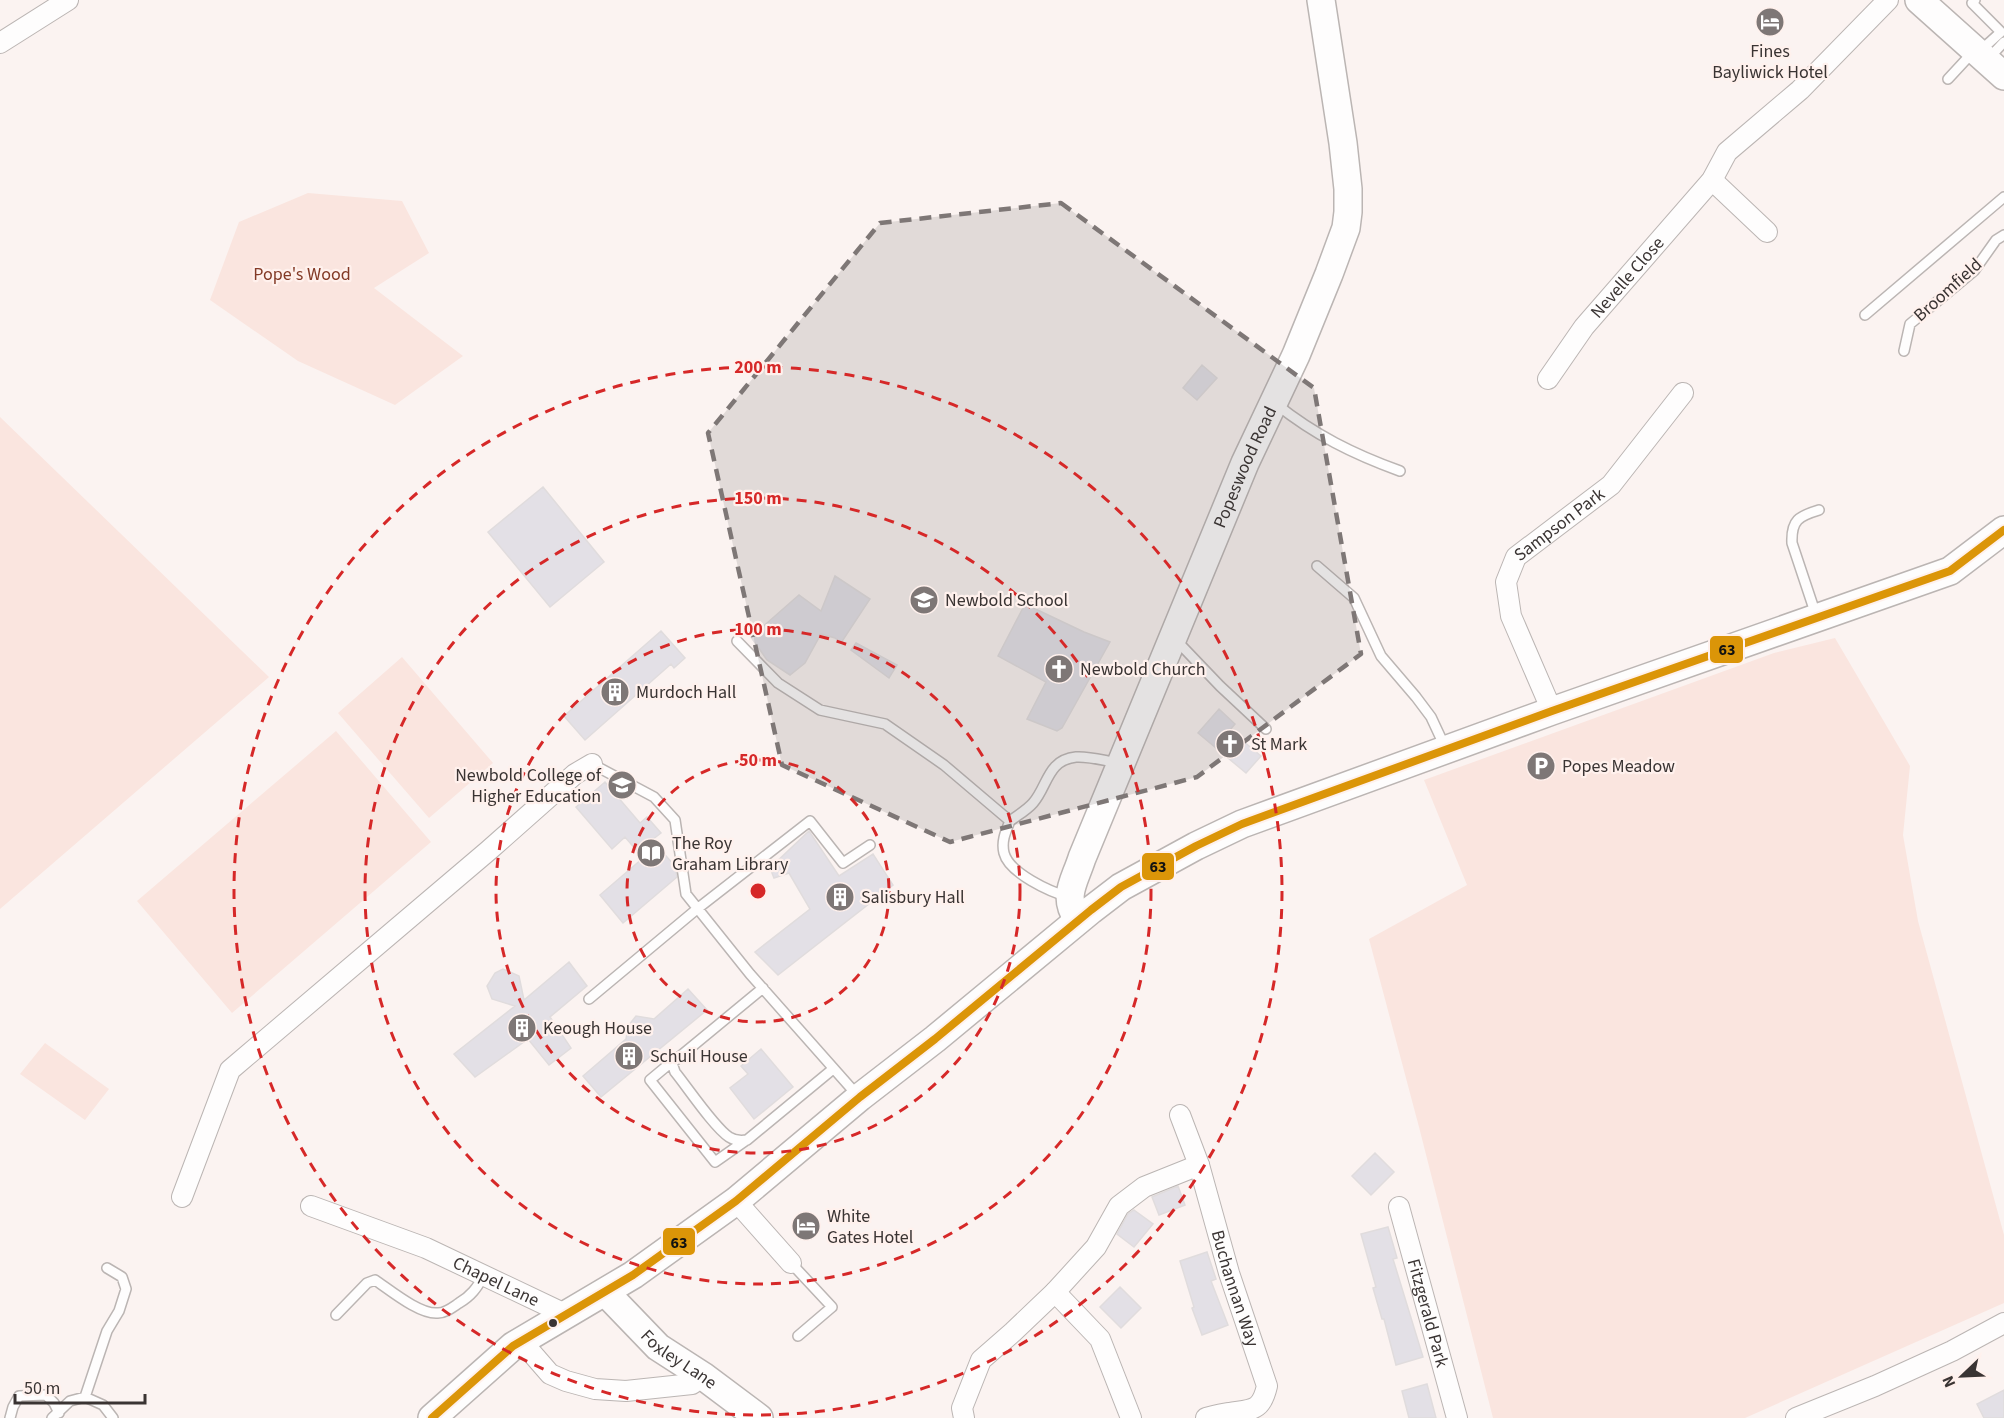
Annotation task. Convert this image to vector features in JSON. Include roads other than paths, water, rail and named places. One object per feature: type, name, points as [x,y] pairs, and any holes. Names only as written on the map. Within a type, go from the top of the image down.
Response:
[{"type":"street","points":[[0,43],[68,0]]},
{"type":"street","name":"Popeswood Road","points":[[1074,908],[1082,858],[1245,463],[1296,355],[1346,228],[1348,212],[1343,143],[1322,0]]},
{"type":"street","name":"Nevelle Close","points":[[1548,379],[1584,327],[1712,180],[1727,152],[1800,90],[1888,0]]},
{"type":"street","points":[[1919,0],[1994,61]]},
{"type":"street","points":[[1712,180],[1767,232]]},
{"type":"street","name":"Sampson Park","points":[[1552,711],[1511,616],[1506,582],[1516,558],[1611,484],[1683,393]]},
{"type":"street","points":[[432,1418],[522,1340],[606,1293],[672,1248],[736,1200],[860,1097],[935,1039],[1074,908],[1121,887],[1196,846],[1242,825],[1446,749],[1950,570],[2004,530]]},
{"type":"street","points":[[182,1197],[230,1070],[488,851],[574,774],[592,764]]},
{"type":"street","name":"Buchannan Way","points":[[1180,1115],[1199,1165],[1232,1283],[1267,1386],[1264,1399],[1251,1411],[1206,1418]]},
{"type":"street","points":[[964,1418],[962,1408],[981,1360],[1055,1292],[1096,1247],[1119,1206],[1144,1187],[1199,1165]]},
{"type":"street","points":[[736,1200],[791,1263]]},
{"type":"street","name":"Chapel Lane","points":[[311,1206],[426,1248],[565,1314]]},
{"type":"street","name":"Fitzgerald Park","points":[[1399,1207],[1457,1418]]},
{"type":"street","points":[[1055,1292],[1100,1339],[1131,1418]]},
{"type":"street","name":"Foxley Lane","points":[[606,1293],[658,1347],[704,1376],[759,1418]]},
{"type":"street","points":[[1796,1418],[1885,1382],[1952,1351],[2004,1323]]},
{"type":"street","points":[[522,1340],[550,1374],[595,1389],[626,1390],[692,1384],[704,1376]]},
{"type":"lane","points":[[1948,80],[1994,61],[2001,32],[1972,3],[1976,0]]},
{"type":"lane","points":[[1864,315],[2004,197]]},
{"type":"lane","name":"Broomfield","points":[[1904,351],[1910,324],[1974,271],[1996,240],[2004,235]]},
{"type":"lane","points":[[1274,402],[1318,434],[1358,455],[1400,471]]},
{"type":"lane","points":[[1816,618],[1792,543],[1792,532],[1799,518],[1820,510]]},
{"type":"lane","points":[[1317,566],[1354,598],[1380,656],[1426,710],[1446,749]]},
{"type":"lane","points":[[1173,637],[1266,729]]},
{"type":"lane","points":[[737,641],[778,683],[820,710],[885,724],[944,765],[1010,821]]},
{"type":"lane","points":[[1074,908],[1054,893],[1022,876],[1004,855],[1003,838],[1010,821],[1034,803],[1054,766],[1062,761],[1079,757],[1121,764]]},
{"type":"lane","points":[[592,764],[654,797],[675,820],[686,894],[763,988],[860,1097]]},
{"type":"lane","points":[[589,999],[810,821],[843,863],[870,845]]},
{"type":"lane","points":[[763,988],[651,1080],[715,1162],[747,1140],[833,1069]]},
{"type":"lane","points":[[674,1059],[672,1065],[675,1072],[720,1129],[732,1139],[747,1140]]},
{"type":"lane","points":[[791,1263],[832,1307],[798,1336]]},
{"type":"lane","points":[[86,1397],[107,1331],[119,1311],[126,1289],[122,1277],[107,1268]]},
{"type":"lane","points":[[336,1315],[367,1283],[375,1280],[427,1312],[437,1313],[449,1310],[476,1291],[484,1275]]},
{"type":"lane","points":[[10,1418],[19,1396],[46,1395],[54,1403],[55,1416]]},
{"type":"lane","points":[[55,1416],[70,1401],[86,1397],[103,1405],[113,1418]]},
{"type":"place","name":"Fines Bayliwick Hotel","points":[[1770,22]]},
{"type":"place","name":"Newbold School","points":[[924,600]]},
{"type":"place","name":"Newbold Church","points":[[1059,669]]},
{"type":"place","name":"Murdoch Hall","points":[[615,692]]},
{"type":"place","name":"St Mark","points":[[1230,744]]},
{"type":"place","name":"Popes Meadow","points":[[1541,766]]},
{"type":"place","name":"Newbold College of Higher Education","points":[[622,785]]},
{"type":"place","name":"The Roy Graham Library","points":[[651,853]]},
{"type":"place","name":"Salisbury Hall","points":[[840,897]]},
{"type":"place","name":"Keough House","points":[[522,1028]]},
{"type":"place","name":"Schuil House","points":[[629,1056]]},
{"type":"place","name":"White Gates Hotel","points":[[806,1226]]},
{"type":"park label","name":"Pope's Wood","points":[[302,274]]}]
